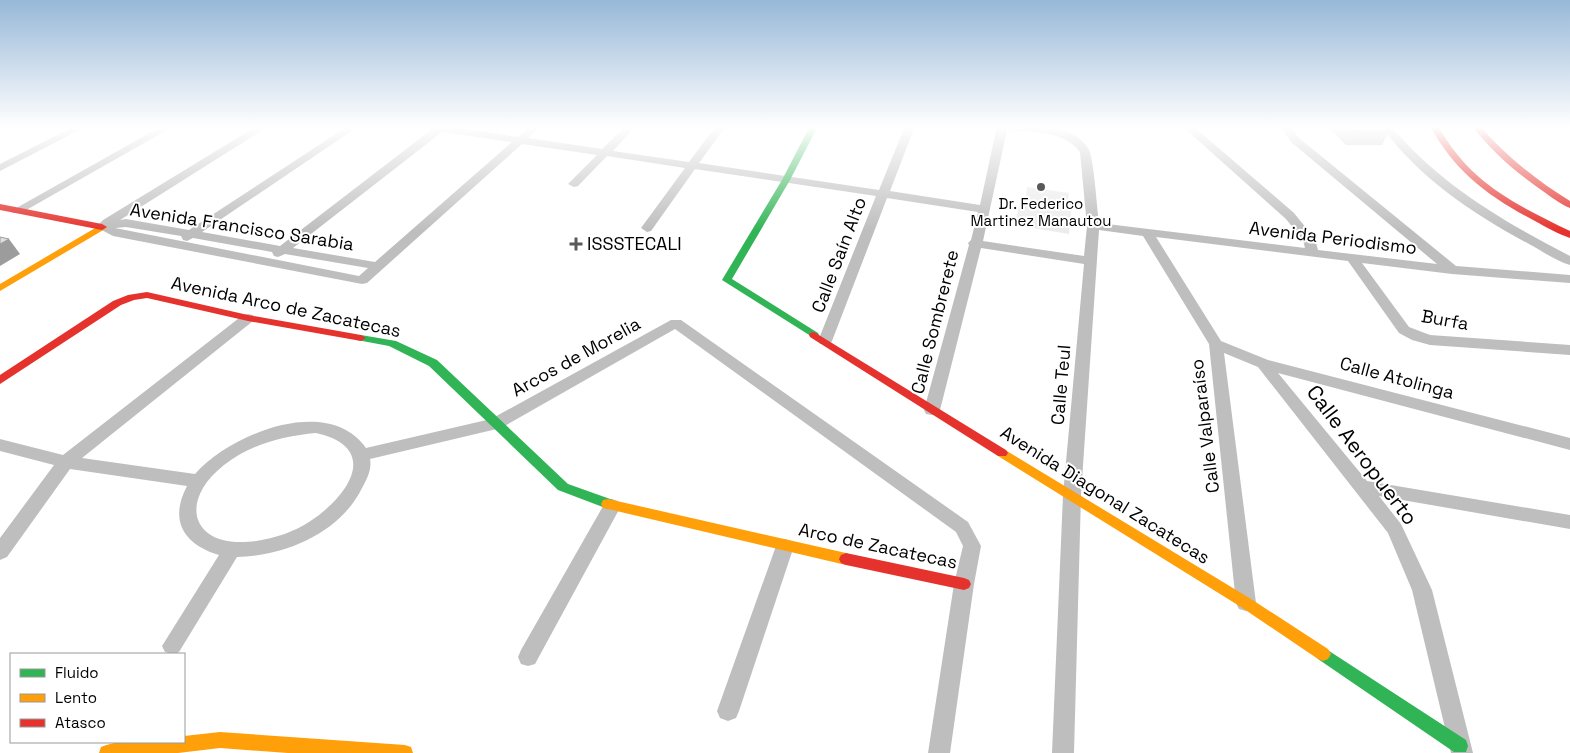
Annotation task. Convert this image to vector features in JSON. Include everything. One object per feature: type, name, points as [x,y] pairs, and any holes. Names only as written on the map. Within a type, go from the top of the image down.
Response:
[{"type":"main road","points":[[786,180],[796,161]]},
{"type":"main road","points":[[1455,161],[1461,168],[1502,197],[1570,235]]},
{"type":"main road","points":[[1508,161],[1519,171],[1570,205]]},
{"type":"main road","name":"Avenida Diagonal Zacatecas","points":[[786,180],[727,280],[932,410],[1246,603],[1461,750]]},
{"type":"main road","name":"Avenida Francisco Sarabia","points":[[0,208],[102,227]]},
{"type":"main road","points":[[0,288],[102,227]]},
{"type":"main road","name":"Avenida Arco de Zacatecas","points":[[0,380],[117,303],[132,297],[147,295],[248,318],[392,343],[433,363],[494,424]]},
{"type":"main road","name":"Arco de Zacatecas","points":[[494,424],[563,487],[612,506],[785,546],[964,584]]},
{"type":"main road","points":[[107,753],[220,740],[405,753]]},
{"type":"street","points":[[0,168],[13,161]]},
{"type":"street","points":[[17,211],[106,161]]},
{"type":"street","points":[[102,227],[208,161]]},
{"type":"street","points":[[176,244],[301,161]]},
{"type":"street","points":[[267,262],[398,161]]},
{"type":"street","points":[[378,266],[495,161]]},
{"type":"street","points":[[574,184],[598,161]]},
{"type":"street","points":[[659,161],[985,209]]},
{"type":"street","points":[[647,228],[695,161]]},
{"type":"street","name":"Calle Saín Alto","points":[[825,341],[896,161]]},
{"type":"street","name":"Calle Sombrerete","points":[[932,410],[974,243],[985,209],[995,161]]},
{"type":"street","name":"Calle Teul","points":[[1063,753],[1072,496],[1093,226],[1086,161]]},
{"type":"street","points":[[1227,161],[1290,216],[1309,239],[1313,253]]},
{"type":"street","points":[[1321,161],[1452,270]]},
{"type":"street","points":[[1418,161],[1463,200],[1494,221],[1570,261]]},
{"type":"street","name":"Avenida Francisco Sarabia","points":[[102,227],[126,224],[378,266]]},
{"type":"street","name":"Avenida Periodismo","points":[[1093,226],[1452,270],[1570,279]]},
{"type":"street","name":"Avenida Francisco Sarabia","points":[[102,227],[113,232],[362,280],[378,266]]},
{"type":"street","name":"Calle Valparaíso","points":[[1147,233],[1216,344],[1246,603]]},
{"type":"street","points":[[974,243],[1090,261]]},
{"type":"street","name":"Burfa","points":[[1352,258],[1404,330],[1417,337],[1430,340],[1507,347],[1570,350]]},
{"type":"street","points":[[0,552],[66,462],[248,318]]},
{"type":"street","name":"Arcos de Morelia","points":[[361,455],[494,424],[676,322]]},
{"type":"street","name":"Arco de Zacatecas","points":[[676,322],[962,527],[972,546],[964,584]]},
{"type":"street","name":"Calle Atolinga","points":[[1216,344],[1263,364],[1570,444]]},
{"type":"street","name":"Calle Aeropuerto","points":[[1263,364],[1395,530],[1422,590],[1461,750]]},
{"type":"street","points":[[316,427],[337,432],[353,441],[361,455],[361,472],[353,491],[338,510],[315,527],[288,540],[259,548],[232,550],[209,545],[194,534],[187,518],[189,500],[199,481],[217,462],[240,447],[265,435],[292,428],[316,427]]},
{"type":"street","points":[[0,445],[66,462],[199,481]]},
{"type":"street","points":[[1362,487],[1570,522]]},
{"type":"street","points":[[528,657],[612,506]]},
{"type":"street","points":[[728,711],[785,546]]},
{"type":"street","points":[[172,646],[232,550]]},
{"type":"street","points":[[939,753],[964,584]]},
{"type":"shaded area","points":[[1027,187],[1069,193],[1068,202],[1072,203],[1069,234],[1014,225],[1022,196],[1026,196]]},
{"type":"building","points":[[0,237],[9,239],[0,244]]},
{"type":"traffic: fast","points":[[796,161],[727,280],[814,335]]},
{"type":"traffic: fast","points":[[361,338],[392,343],[433,363],[563,487],[608,504]]},
{"type":"traffic: fast","points":[[1323,654],[1460,746]]},
{"type":"traffic: slow","points":[[0,288],[102,227]]},
{"type":"traffic: slow","points":[[1002,453],[1246,603],[1323,654]]},
{"type":"traffic: slow","points":[[608,504],[846,559]]},
{"type":"traffic: slow","points":[[107,753],[220,740],[405,753]]},
{"type":"traffic: jam","points":[[1457,161],[1474,178],[1510,204],[1570,235]]},
{"type":"traffic: jam","points":[[1509,161],[1570,205]]},
{"type":"traffic: jam","points":[[0,207],[102,227]]},
{"type":"traffic: jam","points":[[0,380],[117,303],[132,297],[147,295],[248,318],[361,338]]},
{"type":"traffic: jam","points":[[814,335],[1002,453]]},
{"type":"traffic: jam","points":[[846,559],[964,584]]},
{"type":"place","name":"Dr. Federico Martinez Manautou","points":[[1041,187]]},
{"type":"place","name":"ISSSTECALI","points":[[576,244]]}]
